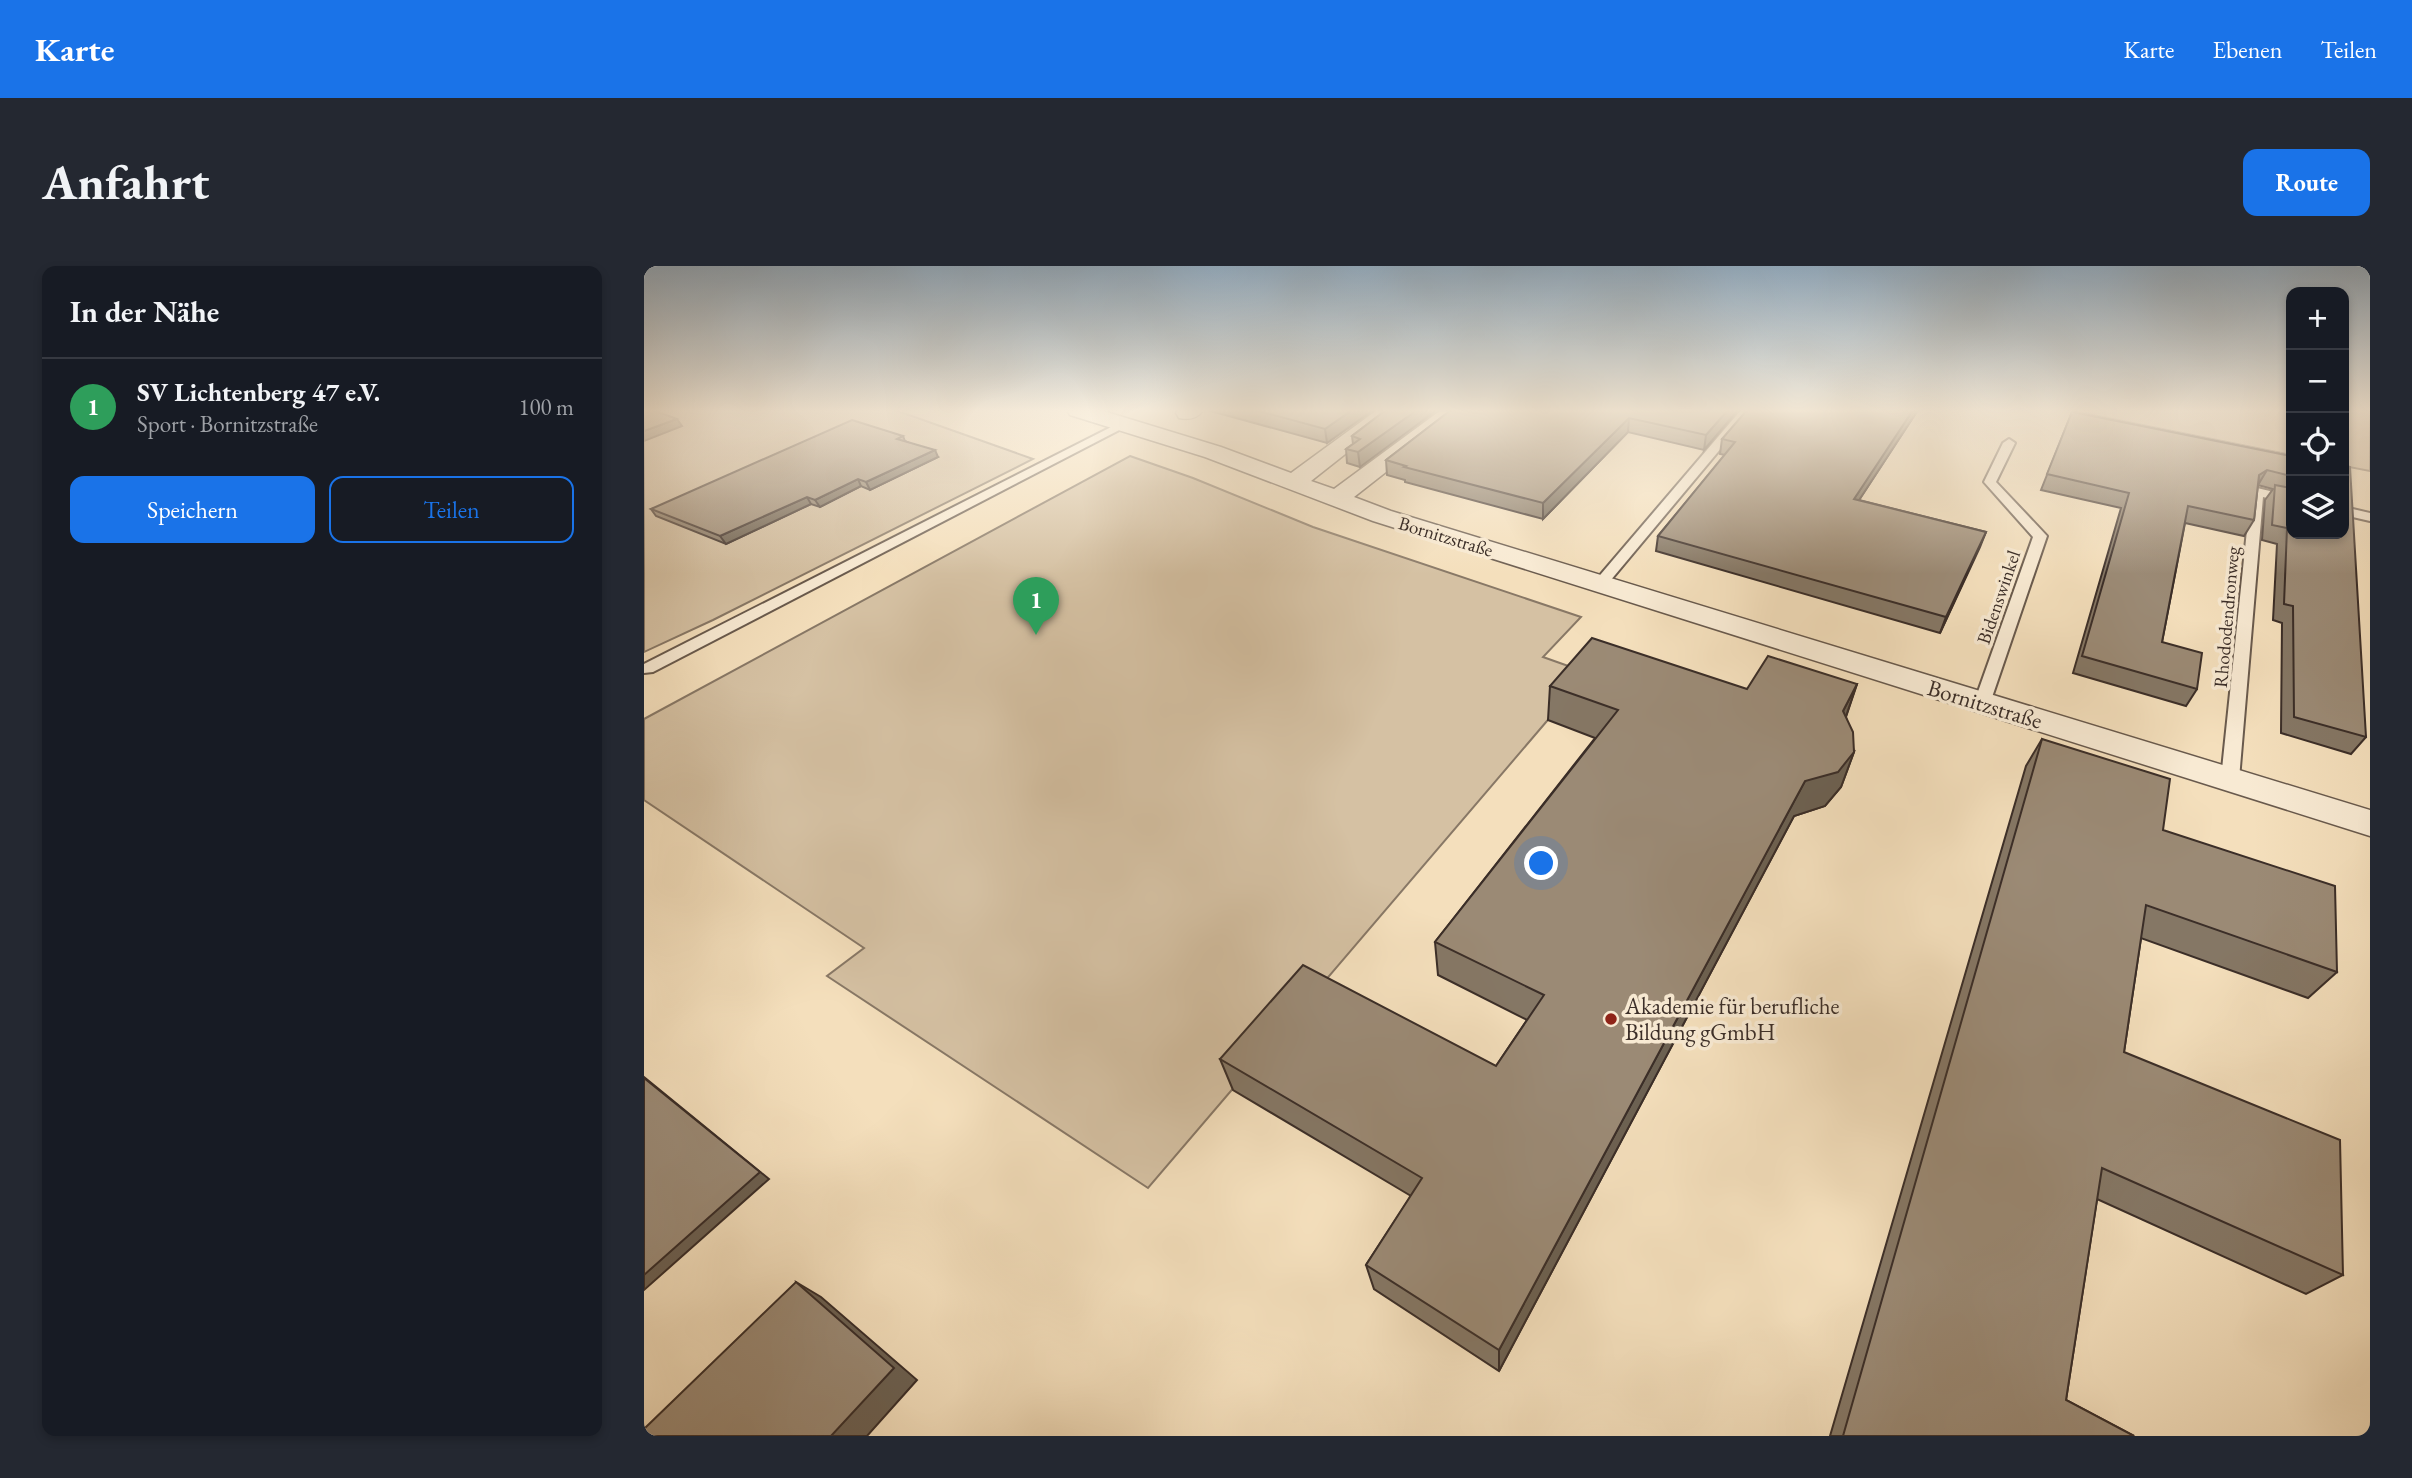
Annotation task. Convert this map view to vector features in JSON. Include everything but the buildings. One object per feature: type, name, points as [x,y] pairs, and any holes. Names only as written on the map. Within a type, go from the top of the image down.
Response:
[{"type":"street","name":"Bornitzstraße","points":[[1247,465],[1335,500],[2370,823]]},
{"type":"street","points":[[1293,483],[1317,465]]},
{"type":"street","points":[[1335,500],[1382,465]]},
{"type":"lane","points":[[647,669],[1044,465]]},
{"type":"lane","points":[[1600,584],[1701,465]]},
{"type":"lane","name":"Bidenswinkel","points":[[1982,703],[2040,536],[1990,482],[1998,465]]},
{"type":"lane","name":"Rhododendronweg","points":[[2230,779],[2257,492],[2286,499]]},
{"type":"lane","points":[[2349,512],[2370,517]]},
{"type":"shaded area","points":[[644,465],[1022,465],[713,620],[644,652]]},
{"type":"shaded area","points":[[1114,465],[1155,465],[1313,527],[1581,617],[1543,657],[1588,673],[1148,1188],[827,976],[864,948],[644,800],[644,719]]},
{"type":"shaded area","points":[[2349,465],[2370,465],[2370,471],[2349,467]]},
{"type":"place","name":"SV Lichtenberg 47 e.V.","points":[[1036,635]]},
{"type":"place","name":"Akademie für berufliche Bildung gGmbH","points":[[1611,1019]]}]
